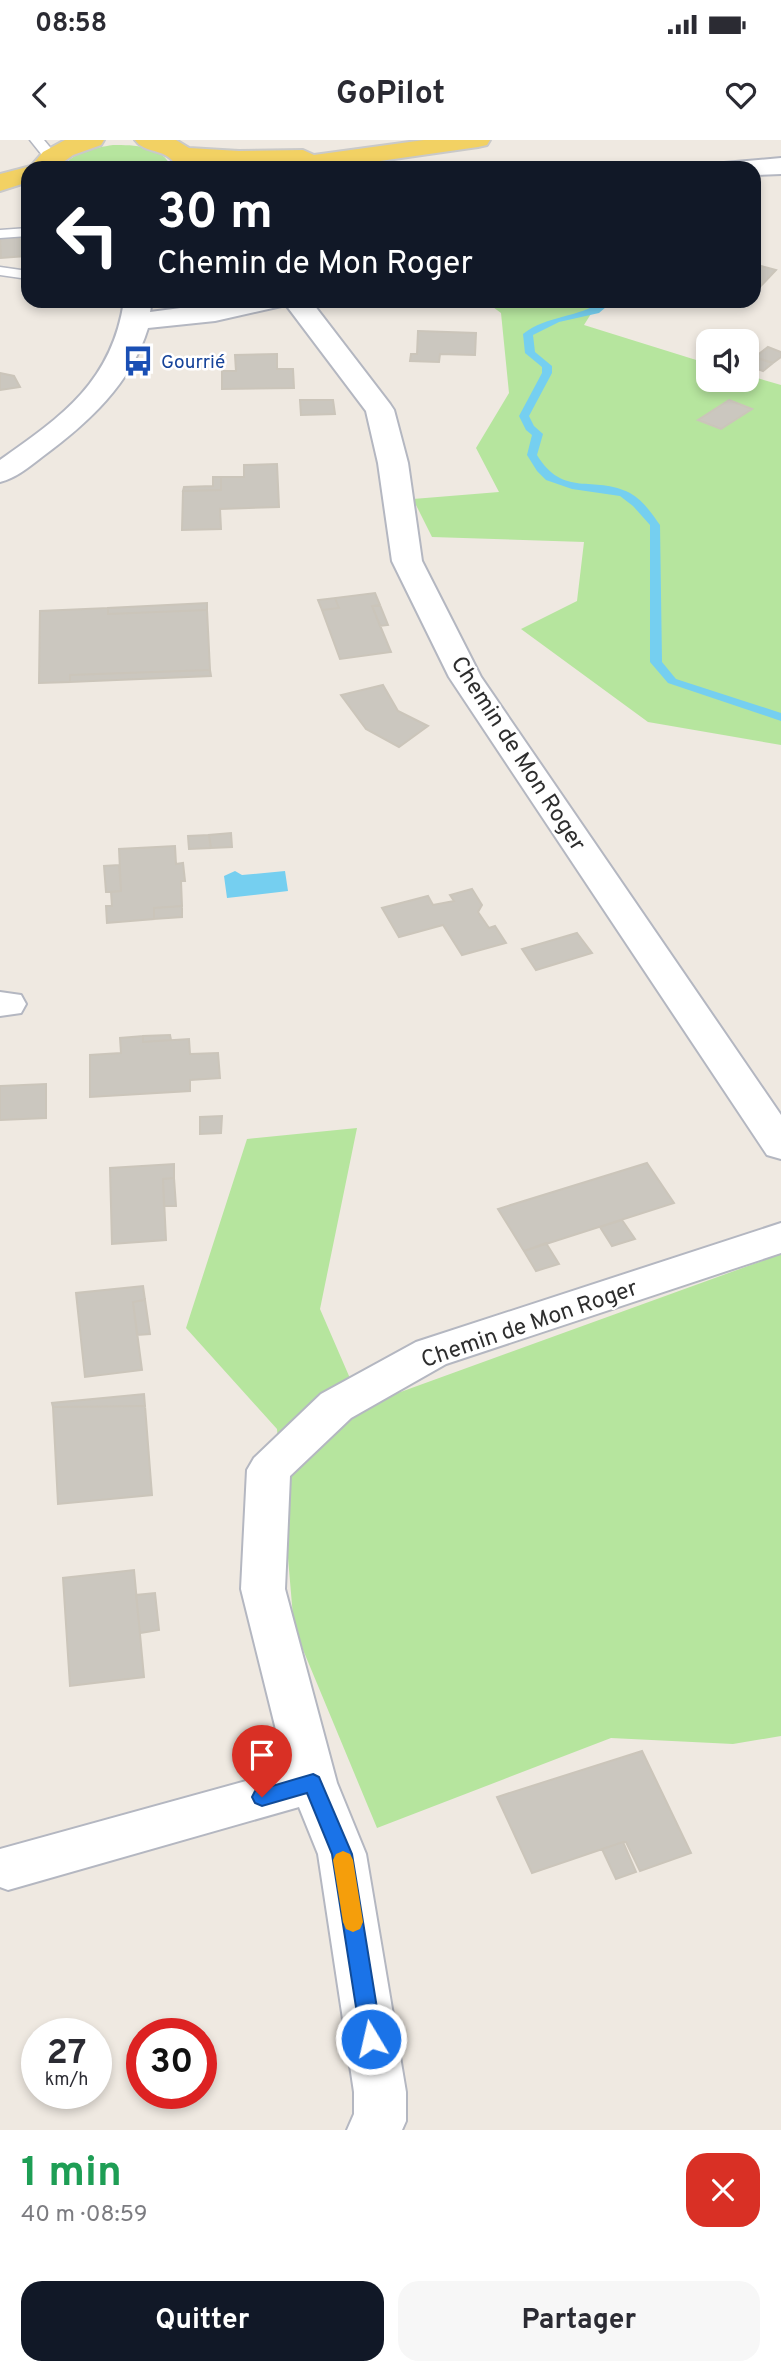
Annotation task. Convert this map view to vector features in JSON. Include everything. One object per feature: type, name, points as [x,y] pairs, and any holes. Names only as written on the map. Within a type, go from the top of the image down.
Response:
[{"type":"main road","points":[[42,160],[92,140]]},
{"type":"main road","points":[[326,161],[478,140]]},
{"type":"main road","points":[[155,141],[187,161],[354,157]]},
{"type":"main road","points":[[0,183],[21,176]]},
{"type":"main road","points":[[0,202],[21,200]]},
{"type":"street","points":[[761,167],[781,166]]},
{"type":"street","points":[[0,473],[41,444],[96,398],[120,362],[138,311],[215,313],[240,308]]},
{"type":"street","name":"Chemin de Mon Roger","points":[[302,308],[380,410],[393,463],[407,561],[465,677],[781,1145]]},
{"type":"street","name":"Chemin de Mon Roger","points":[[373,2130],[380,2121],[380,2092],[342,1854],[313,1783],[263,1589],[269,1471],[336,1406],[431,1353],[781,1238]]},
{"type":"street","points":[[8,1868],[313,1783]]},
{"type":"lane","points":[[0,234],[21,232]]},
{"type":"lane","points":[[0,271],[21,274]]},
{"type":"green space","points":[[113,145],[138,146],[162,155],[168,161],[68,161],[92,149]]},
{"type":"green space","points":[[494,308],[595,308],[584,325],[696,360],[696,392],[759,392],[759,379],[781,385],[781,745],[648,722],[521,629],[577,601],[584,542],[432,537],[413,499],[499,492],[476,448],[509,393],[501,313]]},
{"type":"green space","points":[[357,1128],[320,1309],[362,1406],[781,1254],[781,1736],[733,1744],[611,1738],[377,1828],[294,1628],[277,1429],[186,1328],[247,1139]]},
{"type":"water","points":[[235,871],[242,875],[285,871],[288,891],[227,898],[224,876]]},
{"type":"building","points":[[21,237],[21,256],[1,258],[0,238]]},
{"type":"building","points":[[761,266],[776,270],[761,286]]},
{"type":"building","points":[[418,331],[476,333],[475,355],[440,354],[439,362],[410,361],[411,354],[417,354]]},
{"type":"building","points":[[768,347],[781,352],[781,357],[773,363],[759,358],[759,354]]},
{"type":"building","points":[[277,354],[277,369],[293,369],[294,388],[222,389],[222,371],[236,371],[235,355]]},
{"type":"building","points":[[759,360],[773,363],[763,371],[759,369]]},
{"type":"building","points":[[0,373],[14,376],[20,387],[0,390]]},
{"type":"building","points":[[300,400],[333,400],[335,414],[301,415]]},
{"type":"building","points":[[729,400],[752,409],[721,429],[698,420]]},
{"type":"building","points":[[277,464],[279,507],[220,509],[221,529],[182,530],[183,491],[221,490],[221,477],[244,477],[244,465]]},
{"type":"building","points":[[213,477],[221,477],[221,490],[183,491],[184,487],[213,486]]},
{"type":"building","points":[[375,593],[380,605],[372,606],[391,652],[340,659],[322,610],[339,608],[335,598]]},
{"type":"building","points":[[335,598],[339,608],[322,610],[318,600]]},
{"type":"building","points":[[207,603],[207,610],[108,614],[108,608]]},
{"type":"building","points":[[380,605],[388,625],[380,626],[372,606]]},
{"type":"building","points":[[108,608],[108,614],[207,610],[210,670],[70,675],[70,682],[39,683],[40,611]]},
{"type":"building","points":[[210,670],[211,676],[70,682],[70,675]]},
{"type":"building","points":[[383,685],[398,711],[428,726],[399,747],[366,729],[341,695]]},
{"type":"building","points":[[231,833],[232,847],[211,848],[209,835]]},
{"type":"building","points":[[209,835],[211,848],[189,849],[188,836]]},
{"type":"building","points":[[175,846],[176,864],[183,863],[185,881],[181,881],[182,906],[154,908],[154,919],[107,923],[106,906],[112,906],[111,892],[121,891],[119,849]]},
{"type":"building","points":[[119,865],[121,891],[106,892],[104,866]]},
{"type":"building","points":[[472,889],[482,905],[478,912],[489,928],[495,926],[506,943],[462,955],[443,925],[399,937],[382,908],[428,896],[433,905],[454,901],[450,895]]},
{"type":"building","points":[[182,906],[182,917],[154,919],[154,908]]},
{"type":"building","points":[[577,933],[592,953],[536,970],[522,949]]},
{"type":"building","points":[[170,1035],[171,1040],[143,1042],[143,1036]]},
{"type":"building","points":[[143,1036],[143,1042],[189,1039],[190,1054],[218,1053],[220,1078],[190,1080],[190,1091],[90,1097],[90,1055],[121,1053],[120,1038]]},
{"type":"building","points":[[46,1084],[46,1118],[0,1120],[0,1086]]},
{"type":"building","points":[[222,1116],[221,1133],[200,1134],[200,1117]]},
{"type":"building","points":[[647,1163],[674,1203],[524,1251],[498,1209]]},
{"type":"building","points":[[174,1164],[174,1178],[163,1179],[166,1240],[112,1244],[110,1168]]},
{"type":"building","points":[[174,1178],[176,1206],[164,1206],[163,1179]]},
{"type":"building","points":[[622,1220],[635,1239],[612,1246],[600,1227]]},
{"type":"building","points":[[546,1243],[559,1264],[536,1271],[524,1251]]},
{"type":"building","points":[[143,1286],[145,1300],[133,1302],[142,1370],[85,1377],[76,1293]]},
{"type":"building","points":[[145,1300],[150,1334],[137,1335],[133,1302]]},
{"type":"building","points":[[144,1394],[145,1406],[53,1407],[52,1403]]},
{"type":"building","points":[[145,1406],[152,1495],[58,1504],[53,1407]]},
{"type":"building","points":[[134,1570],[144,1677],[70,1686],[63,1578]]},
{"type":"building","points":[[155,1593],[159,1630],[140,1633],[136,1595]]},
{"type":"building","points":[[642,1751],[691,1853],[640,1871],[626,1842],[623,1842],[532,1873],[497,1797]]},
{"type":"building","points":[[623,1842],[636,1872],[616,1879],[602,1849]]},
{"type":"waterway","points":[[599,308],[556,320],[528,334],[530,353],[547,366],[547,373],[524,416],[530,428],[538,434],[532,455],[540,469],[561,483],[610,490],[628,496],[655,525],[656,662],[672,681],[781,717]]},
{"type":"slow traffic","points":[[343,1860],[353,1922]]},
{"type":"place","name":"Gourrié","points":[[138,361]]},
{"type":"route","points":[[262,1797],[313,1783],[342,1854],[371,2039]]}]
